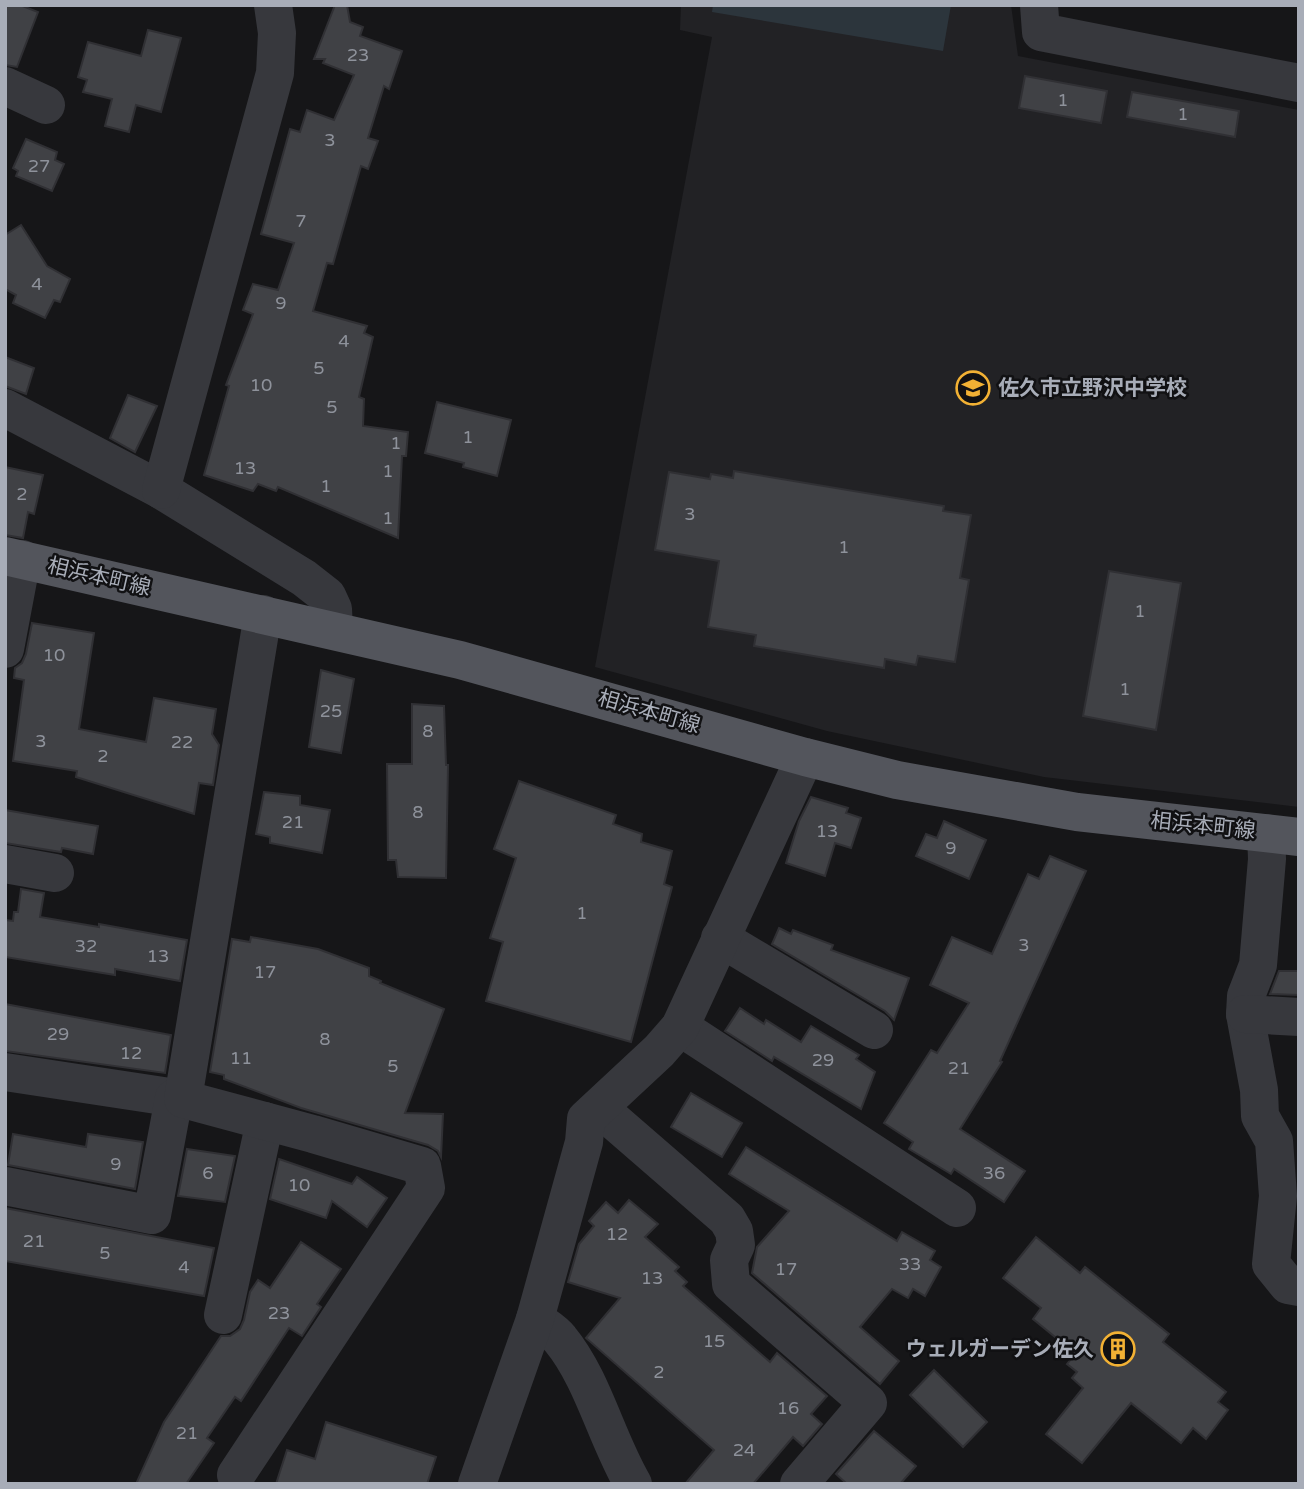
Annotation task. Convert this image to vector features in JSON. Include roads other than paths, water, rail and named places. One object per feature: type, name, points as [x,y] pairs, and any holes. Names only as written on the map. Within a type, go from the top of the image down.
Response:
[{"type":"main road","name":"相浜本町線","points":[[13,557],[334,629],[562,687],[805,757],[897,780],[1077,812],[1282,835]]},
{"type":"street","points":[[161,490],[275,73],[277,33],[273,5]]},
{"type":"street","points":[[1039,5],[1041,32],[1299,83]]},
{"type":"street","points":[[5,408],[161,490],[304,578],[327,596],[333,609],[334,629]]},
{"type":"street","points":[[5,649],[13,557]]},
{"type":"street","points":[[5,1186],[152,1215],[178,1099],[263,614]]},
{"type":"street","points":[[477,1484],[535,1319],[584,1142],[586,1119],[680,1027],[805,757]]},
{"type":"street","points":[[1282,835],[1267,859],[1258,965],[1246,996],[1245,1014],[1259,1090],[1260,1116],[1273,1141],[1289,1194],[1271,1264],[1288,1285],[1299,1287]]},
{"type":"street","points":[[5,864],[55,873]]},
{"type":"street","points":[[720,938],[874,1030]]},
{"type":"street","points":[[1245,1014],[1299,1017]]},
{"type":"street","points":[[680,1027],[957,1208]]},
{"type":"street","points":[[5,1072],[178,1099],[422,1166],[426,1188],[236,1475]]},
{"type":"street","points":[[599,1108],[727,1219],[734,1231],[736,1245],[729,1260],[731,1284],[868,1403],[799,1484]]},
{"type":"street","points":[[222,1315],[265,1121]]},
{"type":"street","points":[[535,1319],[559,1336],[578,1364],[632,1484]]},
{"type":"place","name":"佐久市立野沢中学校","points":[[973,388]]},
{"type":"place","name":"ウェルガーデン佐久","points":[[1118,1349]]}]
